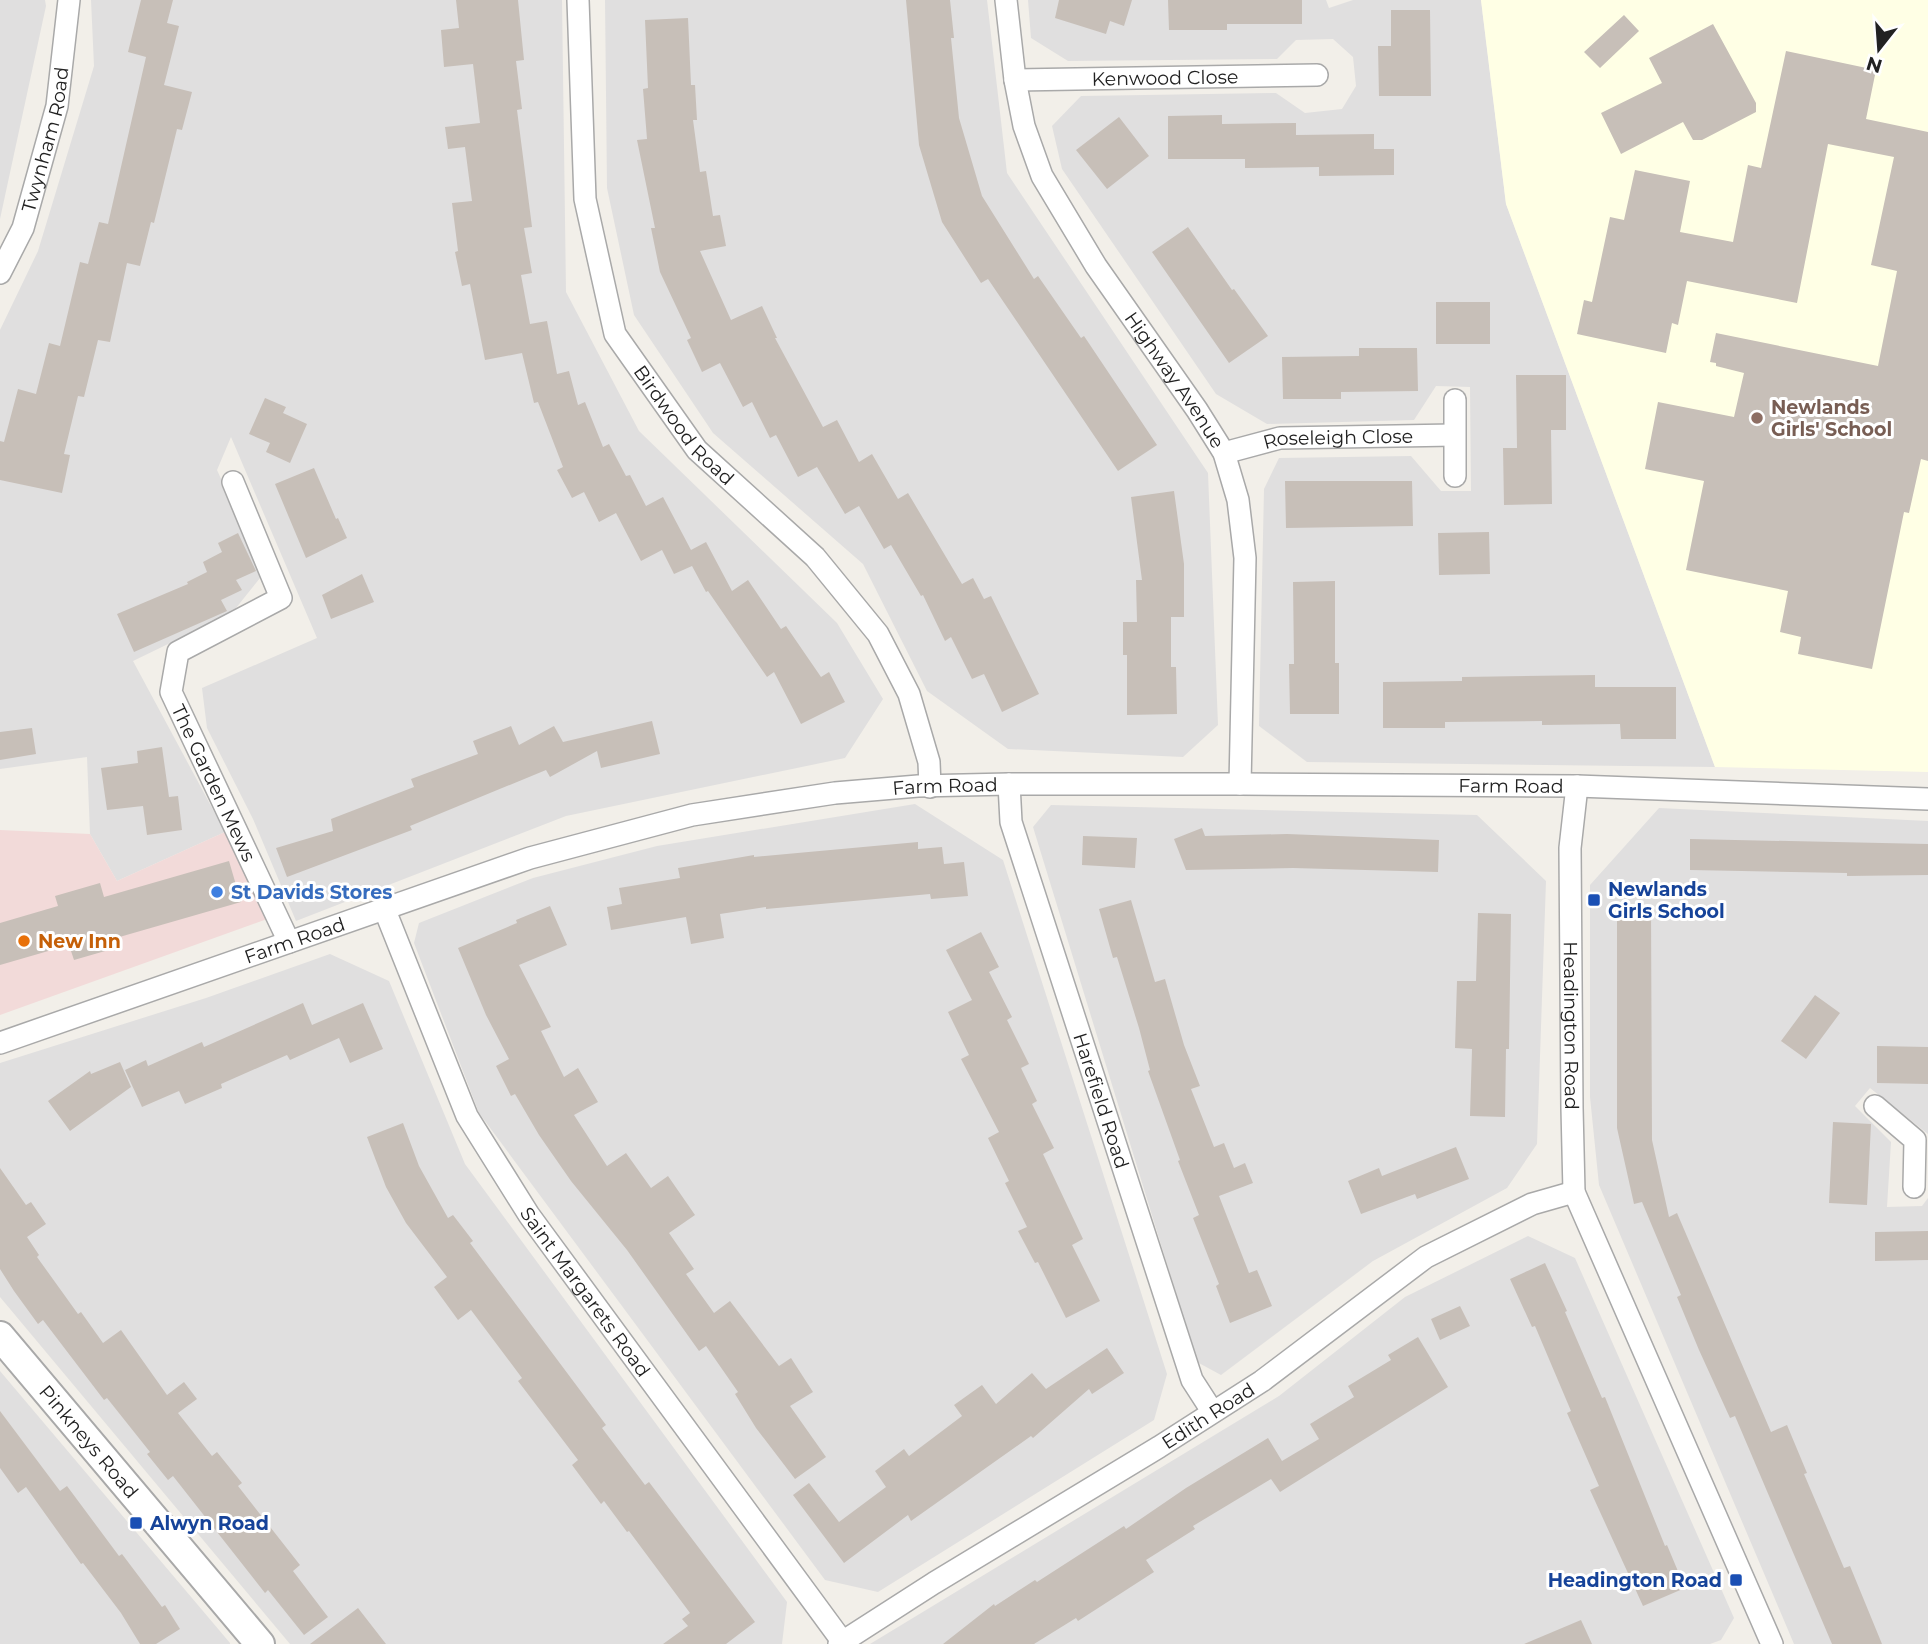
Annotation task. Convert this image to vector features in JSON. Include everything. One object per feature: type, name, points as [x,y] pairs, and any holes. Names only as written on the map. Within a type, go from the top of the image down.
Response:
[{"type":"street","name":"Twynham Road","points":[[0,273],[23,228],[57,106],[69,0]]},
{"type":"street","name":"Birdwood Road","points":[[578,0],[585,199],[615,334],[697,450],[815,557],[878,634],[909,694],[929,762],[930,787]]},
{"type":"street","name":"Highway Avenue","points":[[1006,0],[1015,80],[1024,126],[1042,176],[1096,266],[1224,453],[1238,500],[1245,558],[1240,784]]},
{"type":"street","name":"Kenwood Close","points":[[1015,80],[1317,75]]},
{"type":"street","points":[[1455,400],[1455,476]]},
{"type":"street","name":"Roseleigh Close","points":[[1224,453],[1280,438],[1454,435]]},
{"type":"street","name":"The Garden Mews","points":[[233,482],[281,598],[178,652],[171,692],[289,942]]},
{"type":"street","name":"Farm Road","points":[[0,1043],[530,858],[692,815],[835,793],[1009,784],[1240,784],[1577,786],[1928,799]]},
{"type":"street","name":"Harefield Road","points":[[1009,784],[1011,822],[1192,1380],[1212,1411]]},
{"type":"street","name":"Headington Road","points":[[1577,786],[1570,848],[1574,1192],[1764,1641]]},
{"type":"street","name":"Saint Margarets Road","points":[[384,908],[467,1116],[529,1215],[841,1643]]},
{"type":"street","points":[[1875,1106],[1915,1140],[1922,1158],[1914,1187]]},
{"type":"street","name":"Edith Road","points":[[841,1643],[1262,1381],[1426,1257],[1532,1204],[1574,1192]]},
{"type":"street","name":"Pinkneys Road","points":[[0,1336],[260,1644]]},
{"type":"shaded area","points":[[0,0],[45,0],[46,6],[0,219]]},
{"type":"shaded area","points":[[91,0],[562,0],[566,292],[639,431],[837,623],[883,699],[845,758],[566,816],[296,921],[253,819],[207,728],[202,688],[317,638],[231,437],[217,470],[264,573],[232,613],[133,661],[225,832],[117,881],[90,834],[87,757],[0,769],[0,330],[38,251],[94,66]]},
{"type":"shaded area","points":[[605,0],[987,0],[1007,173],[1208,473],[1218,725],[1183,757],[1008,749],[927,691],[863,564],[713,433],[634,315],[607,188]]},
{"type":"shaded area","points":[[1028,0],[1326,0],[1329,8],[1353,0],[1481,0],[1506,204],[1715,767],[1307,762],[1259,726],[1264,489],[1279,458],[1411,456],[1441,491],[1471,491],[1470,387],[1436,386],[1414,420],[1267,424],[1216,394],[1062,169],[1052,126],[1081,96],[1276,93],[1305,113],[1342,109],[1356,86],[1353,57],[1333,39],[1296,40],[1277,59],[1068,61],[1031,38]]},
{"type":"shaded area","name":"Newlands Girls' School","points":[[1481,0],[1928,0],[1928,772],[1715,767],[1506,204]]},
{"type":"shaded area","points":[[915,804],[1003,860],[1167,1374],[1154,1420],[878,1592],[825,1580],[479,1113],[414,943],[419,923],[533,878],[657,846]]},
{"type":"shaded area","points":[[1051,805],[1477,815],[1546,881],[1537,1144],[1507,1188],[1373,1261],[1221,1375],[1197,1362],[1033,827]]},
{"type":"shaded area","points":[[1659,808],[1928,821],[1928,1134],[1870,1088],[1855,1106],[1891,1142],[1887,1207],[1922,1206],[1928,1198],[1928,1644],[1794,1644],[1599,1185],[1590,1097],[1590,885]]},
{"type":"shaded area","points":[[0,830],[90,834],[117,881],[225,832],[270,918],[0,1015]]},
{"type":"shaded area","points":[[330,954],[389,981],[465,1164],[787,1602],[782,1644],[290,1644],[0,1297],[0,1063],[206,998]]},
{"type":"shaded area","points":[[1528,1236],[1575,1258],[1734,1618],[1721,1640],[1710,1644],[870,1644],[1279,1396],[1405,1297]]},
{"type":"shaded area","points":[[0,1371],[230,1643],[230,1644],[0,1644]]},
{"type":"building","points":[[141,0],[173,0],[167,23],[179,26],[164,85],[192,92],[182,130],[177,129],[154,223],[151,222],[140,266],[127,263],[110,342],[98,340],[84,397],[78,396],[64,454],[70,455],[62,493],[0,480],[0,441],[4,442],[18,389],[36,394],[49,343],[60,346],[80,262],[88,264],[99,222],[108,224],[146,57],[128,52]]},
{"type":"building","points":[[456,0],[518,0],[524,60],[516,61],[522,109],[517,110],[532,227],[524,228],[532,273],[521,275],[530,324],[547,321],[557,374],[569,371],[578,405],[585,402],[603,447],[609,444],[626,476],[630,475],[646,506],[663,497],[691,550],[706,542],[732,591],[748,580],[781,629],[786,626],[821,677],[829,672],[845,702],[801,724],[774,672],[767,677],[708,591],[706,592],[692,566],[674,574],[662,550],[641,561],[616,513],[599,522],[584,492],[572,498],[557,470],[563,467],[538,402],[534,403],[522,353],[485,360],[470,284],[462,286],[455,252],[458,251],[452,203],[472,201],[465,147],[448,149],[445,127],[480,123],[473,64],[444,67],[441,30],[459,28]]},
{"type":"building","points":[[906,0],[950,0],[959,118],[982,196],[1034,279],[1038,276],[1081,338],[1084,336],[1157,445],[1118,471],[988,279],[981,283],[942,222],[919,145]]},
{"type":"building","points":[[1059,0],[1132,0],[1124,26],[1110,21],[1106,34],[1055,18]]},
{"type":"building","points":[[1168,0],[1302,0],[1302,24],[1227,24],[1227,30],[1169,30]]},
{"type":"building","points":[[1391,10],[1430,10],[1431,96],[1379,96],[1378,46],[1391,46]]},
{"type":"building","points":[[1624,15],[1639,31],[1600,68],[1584,52]]},
{"type":"building","points":[[688,18],[691,85],[695,85],[697,120],[693,120],[700,172],[706,171],[713,216],[720,215],[726,246],[700,251],[731,320],[762,306],[775,338],[823,427],[837,420],[859,462],[872,454],[898,499],[908,493],[962,584],[973,578],[984,599],[991,596],[1039,694],[1002,712],[984,674],[972,679],[951,637],[945,641],[923,595],[921,596],[891,545],[884,549],[859,506],[845,514],[817,467],[798,477],[776,435],[770,438],[752,402],[743,407],[720,363],[702,372],[687,340],[691,338],[660,272],[651,228],[655,228],[637,140],[647,139],[643,89],[648,88],[645,20]]},
{"type":"building","points":[[1713,24],[1756,103],[1756,112],[1702,140],[1693,140],[1683,122],[1621,154],[1601,113],[1662,83],[1649,58]]},
{"type":"building","points":[[1786,51],[1876,70],[1866,119],[1928,132],[1928,461],[1921,459],[1909,513],[1904,512],[1872,669],[1798,654],[1801,637],[1780,632],[1788,591],[1686,570],[1704,481],[1645,469],[1658,402],[1734,417],[1744,373],[1710,362],[1716,333],[1878,366],[1897,271],[1871,265],[1894,157],[1828,144],[1797,303],[1687,281],[1678,325],[1672,323],[1666,353],[1577,334],[1584,300],[1592,302],[1610,217],[1624,220],[1635,170],[1690,181],[1680,232],[1733,242],[1748,165],[1761,168]]},
{"type":"building","points":[[1222,115],[1222,124],[1296,123],[1296,135],[1374,134],[1374,149],[1394,149],[1394,175],[1319,176],[1319,167],[1245,168],[1245,159],[1168,159],[1168,116]]},
{"type":"building","points":[[1119,117],[1149,156],[1107,189],[1076,150]]},
{"type":"building","points":[[1188,227],[1268,336],[1229,363],[1152,252]]},
{"type":"building","points":[[1436,302],[1490,302],[1490,344],[1436,344]]},
{"type":"building","points":[[1359,348],[1417,348],[1418,391],[1341,392],[1341,399],[1283,399],[1282,357],[1359,356]]},
{"type":"building","points":[[1516,375],[1566,375],[1566,430],[1551,430],[1552,504],[1504,505],[1503,448],[1517,448]]},
{"type":"building","points":[[265,398],[286,407],[283,413],[307,424],[290,463],[266,452],[270,443],[249,434]]},
{"type":"building","points":[[314,468],[347,538],[306,558],[275,484]]},
{"type":"building","points":[[1285,481],[1412,481],[1413,526],[1286,528]]},
{"type":"building","points":[[1174,491],[1184,564],[1184,617],[1171,617],[1171,667],[1176,667],[1177,714],[1127,715],[1127,655],[1123,655],[1123,622],[1137,622],[1136,580],[1142,580],[1131,497]]},
{"type":"building","points":[[1489,532],[1490,574],[1439,575],[1438,533]]},
{"type":"building","points":[[238,533],[256,571],[236,580],[242,590],[221,600],[227,611],[134,652],[117,614],[188,584],[187,582],[207,572],[203,562],[222,552],[218,543]]},
{"type":"building","points":[[362,574],[374,602],[331,619],[322,595]]},
{"type":"building","points":[[1335,581],[1335,663],[1339,663],[1339,714],[1290,714],[1289,664],[1294,664],[1293,582]]},
{"type":"building","points":[[1595,675],[1595,687],[1676,687],[1676,739],[1621,739],[1620,724],[1542,725],[1542,721],[1445,722],[1445,728],[1383,728],[1383,682],[1462,681],[1462,677]]},
{"type":"building","points":[[652,721],[660,754],[601,768],[597,751],[550,777],[546,770],[410,826],[412,830],[287,877],[276,848],[333,831],[331,819],[414,787],[411,779],[478,754],[473,741],[511,726],[519,745],[554,726],[563,742]]},
{"type":"building","points":[[32,728],[36,754],[0,760],[0,732]]},
{"type":"building","points":[[162,747],[169,797],[178,796],[182,830],[147,835],[143,806],[107,810],[101,768],[138,763],[137,751]]},
{"type":"building","points":[[1202,828],[1205,836],[1287,834],[1439,840],[1438,872],[1293,868],[1186,870],[1174,839]]},
{"type":"building","points":[[1083,836],[1137,838],[1135,868],[1082,865]]},
{"type":"building","points":[[1690,839],[1928,844],[1928,875],[1847,876],[1847,873],[1690,870]]},
{"type":"building","points":[[918,842],[918,849],[942,847],[944,864],[964,862],[968,896],[931,899],[930,894],[766,907],[720,914],[724,938],[691,944],[686,917],[611,930],[607,907],[622,904],[619,888],[680,878],[678,868],[754,855]]},
{"type":"building","points":[[229,861],[241,902],[116,938],[119,947],[74,960],[69,945],[0,965],[0,923],[58,906],[55,896],[100,883],[104,897]]},
{"type":"building","points":[[1131,900],[1155,982],[1165,979],[1184,1045],[1200,1086],[1191,1089],[1214,1147],[1224,1143],[1234,1168],[1245,1163],[1253,1183],[1219,1196],[1249,1273],[1257,1270],[1272,1306],[1230,1323],[1216,1286],[1219,1284],[1193,1218],[1199,1215],[1148,1071],[1150,1070],[1139,1028],[1117,957],[1113,958],[1099,909]]},
{"type":"building","points":[[550,906],[567,945],[519,965],[551,1027],[541,1031],[564,1077],[578,1068],[598,1102],[574,1115],[607,1166],[626,1153],[651,1188],[668,1176],[695,1215],[669,1233],[694,1269],[686,1274],[714,1313],[730,1301],[779,1366],[791,1358],[813,1392],[790,1406],[826,1457],[795,1479],[756,1428],[735,1394],[738,1392],[706,1346],[699,1351],[627,1250],[571,1181],[515,1094],[511,1096],[496,1066],[509,1059],[486,1015],[458,948]]},
{"type":"building","points":[[1617,908],[1651,908],[1652,1140],[1669,1217],[1677,1213],[1771,1432],[1787,1425],[1807,1473],[1804,1474],[1844,1568],[1850,1566],[1882,1644],[1832,1644],[1735,1416],[1730,1418],[1699,1350],[1677,1297],[1681,1295],[1642,1202],[1634,1204],[1617,1128]]},
{"type":"building","points":[[1478,913],[1511,914],[1505,1117],[1470,1116],[1472,1049],[1455,1048],[1457,981],[1476,981]]},
{"type":"building","points":[[981,932],[999,967],[989,972],[1012,1017],[1007,1020],[1029,1064],[1021,1068],[1037,1101],[1032,1104],[1054,1148],[1043,1154],[1083,1239],[1072,1245],[1100,1301],[1066,1318],[1038,1262],[1035,1263],[1018,1231],[1027,1227],[1005,1183],[1009,1181],[988,1138],[999,1132],[961,1059],[969,1055],[948,1012],[972,1000],[946,950]]},
{"type":"building","points":[[1815,995],[1840,1013],[1806,1059],[1781,1041]]},
{"type":"building","points":[[303,1003],[312,1025],[363,1003],[383,1049],[350,1063],[339,1038],[290,1060],[287,1055],[221,1084],[222,1088],[185,1104],[179,1091],[142,1107],[125,1070],[146,1060],[148,1066],[202,1042],[204,1047]]},
{"type":"building","points":[[1877,1046],[1928,1047],[1928,1084],[1877,1083]]},
{"type":"building","points":[[120,1062],[131,1087],[70,1131],[48,1101],[90,1071],[91,1074]]},
{"type":"building","points":[[1833,1122],[1871,1124],[1867,1205],[1829,1203]]},
{"type":"building","points":[[403,1123],[419,1166],[448,1218],[453,1215],[473,1241],[470,1243],[606,1425],[602,1428],[645,1485],[649,1482],[755,1622],[726,1644],[663,1644],[688,1626],[682,1619],[690,1613],[629,1531],[627,1532],[604,1501],[601,1504],[572,1465],[578,1460],[518,1381],[522,1378],[471,1310],[458,1320],[434,1287],[447,1277],[406,1223],[386,1187],[367,1137]]},
{"type":"building","points":[[1456,1147],[1469,1179],[1417,1199],[1415,1194],[1361,1214],[1348,1181],[1379,1168],[1382,1176]]},
{"type":"building","points":[[0,1168],[26,1205],[31,1202],[46,1224],[27,1237],[39,1255],[37,1257],[78,1314],[81,1312],[103,1343],[121,1330],[167,1395],[184,1382],[197,1399],[178,1413],[212,1456],[217,1452],[242,1483],[238,1486],[300,1565],[293,1571],[328,1617],[304,1635],[268,1590],[265,1593],[173,1476],[168,1480],[147,1454],[150,1452],[107,1398],[104,1400],[43,1320],[38,1324],[14,1291],[0,1269]]},
{"type":"building","points":[[1928,1231],[1928,1260],[1875,1261],[1875,1232]]},
{"type":"building","points":[[1545,1263],[1685,1588],[1643,1606],[1590,1490],[1599,1486],[1567,1413],[1571,1411],[1535,1326],[1532,1327],[1510,1279]]},
{"type":"building","points":[[1460,1306],[1470,1326],[1440,1340],[1431,1319]]},
{"type":"building","points":[[1418,1337],[1448,1387],[1280,1492],[1271,1479],[1193,1526],[1195,1529],[1146,1560],[1154,1572],[1078,1621],[1076,1618],[1034,1644],[943,1644],[994,1604],[995,1606],[1035,1580],[1037,1582],[1124,1526],[1126,1529],[1186,1488],[1268,1438],[1282,1461],[1319,1439],[1310,1424],[1354,1397],[1348,1386],[1391,1360],[1388,1355]]},
{"type":"building","points":[[1107,1348],[1124,1373],[1092,1394],[1089,1389],[1033,1438],[1031,1436],[911,1521],[908,1515],[844,1563],[793,1495],[809,1483],[839,1522],[886,1487],[875,1471],[904,1449],[909,1456],[962,1416],[954,1405],[982,1385],[996,1404],[1032,1373],[1046,1389]]},
{"type":"building","points":[[0,1411],[60,1491],[67,1486],[119,1556],[122,1554],[162,1607],[165,1605],[180,1629],[156,1644],[140,1644],[121,1613],[83,1563],[81,1564],[26,1487],[18,1493],[0,1468]]},
{"type":"building","points":[[358,1608],[386,1644],[310,1644]]},
{"type":"building","points":[[1581,1620],[1592,1644],[1524,1644]]},
{"type":"place","name":"Newlands Girls' School","points":[[1757,418]]},
{"type":"place","name":"St Davids Stores","points":[[217,892]]},
{"type":"place","name":"Newlands Girls School","points":[[1594,900]]},
{"type":"place","name":"New Inn","points":[[24,941]]},
{"type":"place","name":"Alwyn Road","points":[[136,1523]]},
{"type":"place","name":"Headington Road","points":[[1736,1580]]}]
